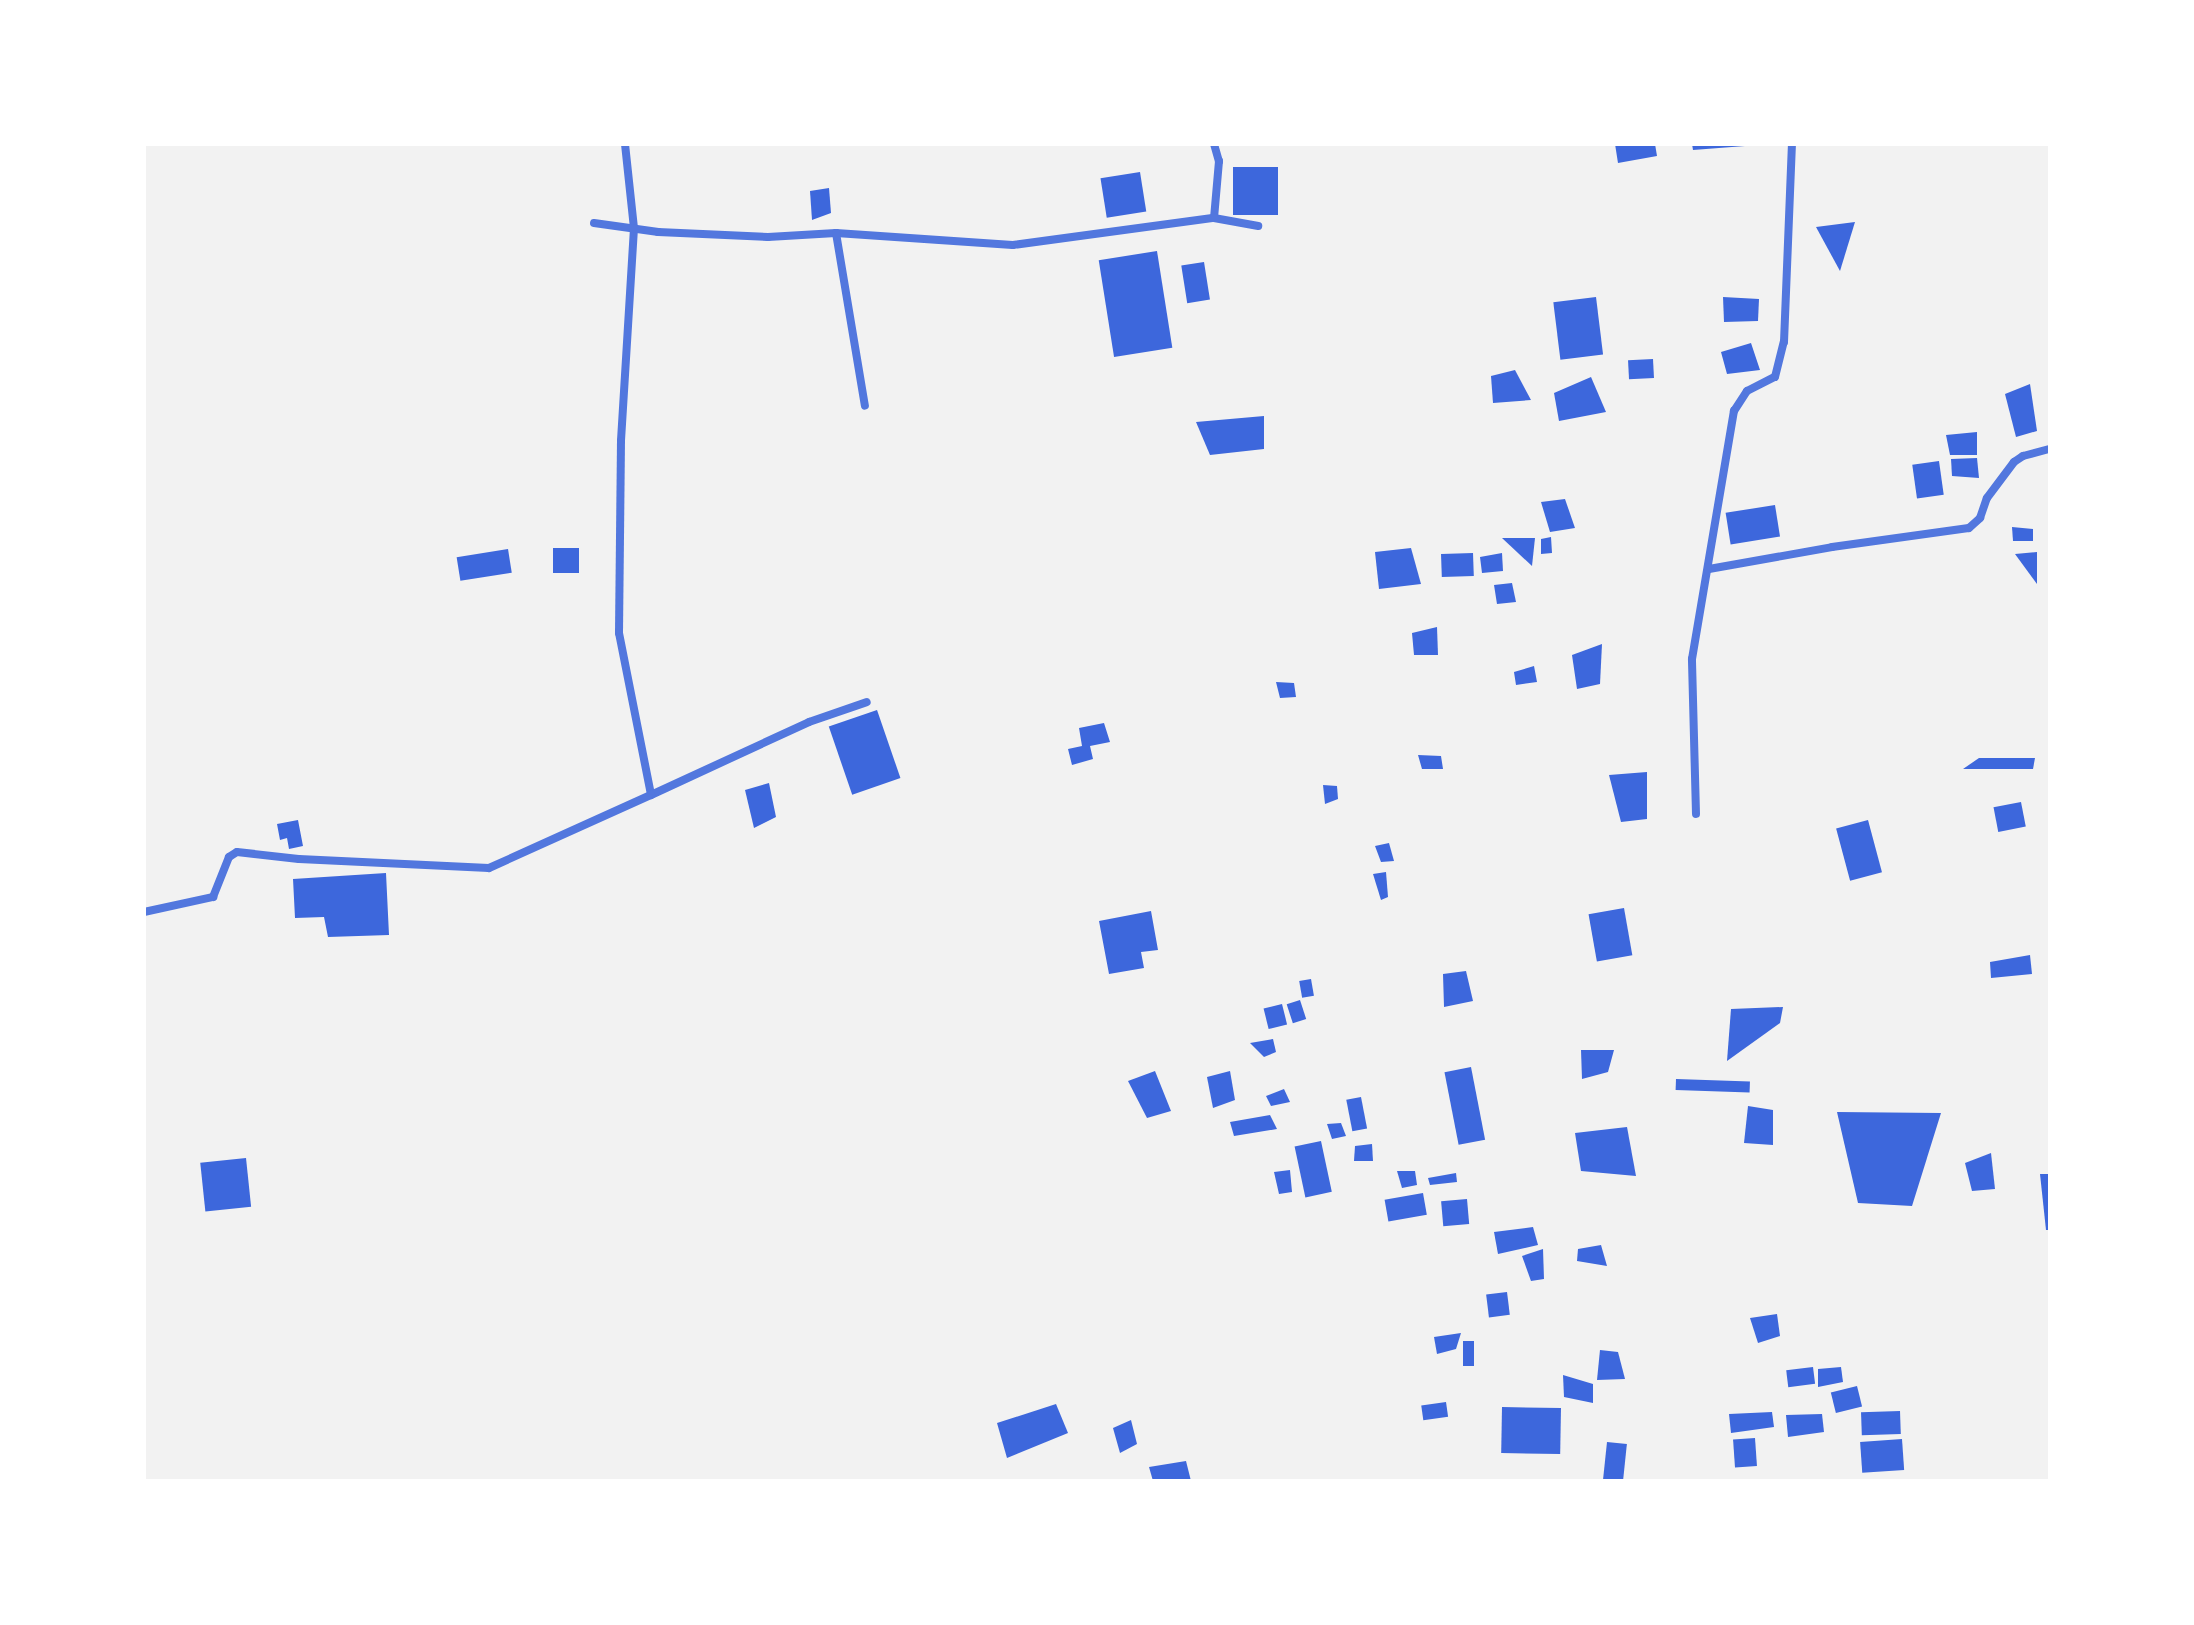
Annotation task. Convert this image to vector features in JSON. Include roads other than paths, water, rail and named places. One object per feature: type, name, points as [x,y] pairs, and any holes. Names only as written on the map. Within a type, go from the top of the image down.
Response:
[{"type":"street","points":[[625,144],[634,228],[621,441],[619,633],[651,795]]},
{"type":"street","points":[[1214,144],[1219,161],[1214,218]]},
{"type":"street","points":[[1696,814],[1692,659],[1734,411],[1747,391],[1775,377],[1784,342],[1792,144]]},
{"type":"street","points":[[594,223],[768,237],[836,233],[1013,245],[1214,218],[1258,226]]},
{"type":"street","points":[[836,233],[865,406]]},
{"type":"street","points":[[1709,569],[1832,547],[1969,528],[1980,518],[1987,498],[2014,462],[2050,449]]},
{"type":"street","points":[[144,912],[213,897],[229,857],[237,852],[299,859],[489,868],[809,722],[867,702]]}]
